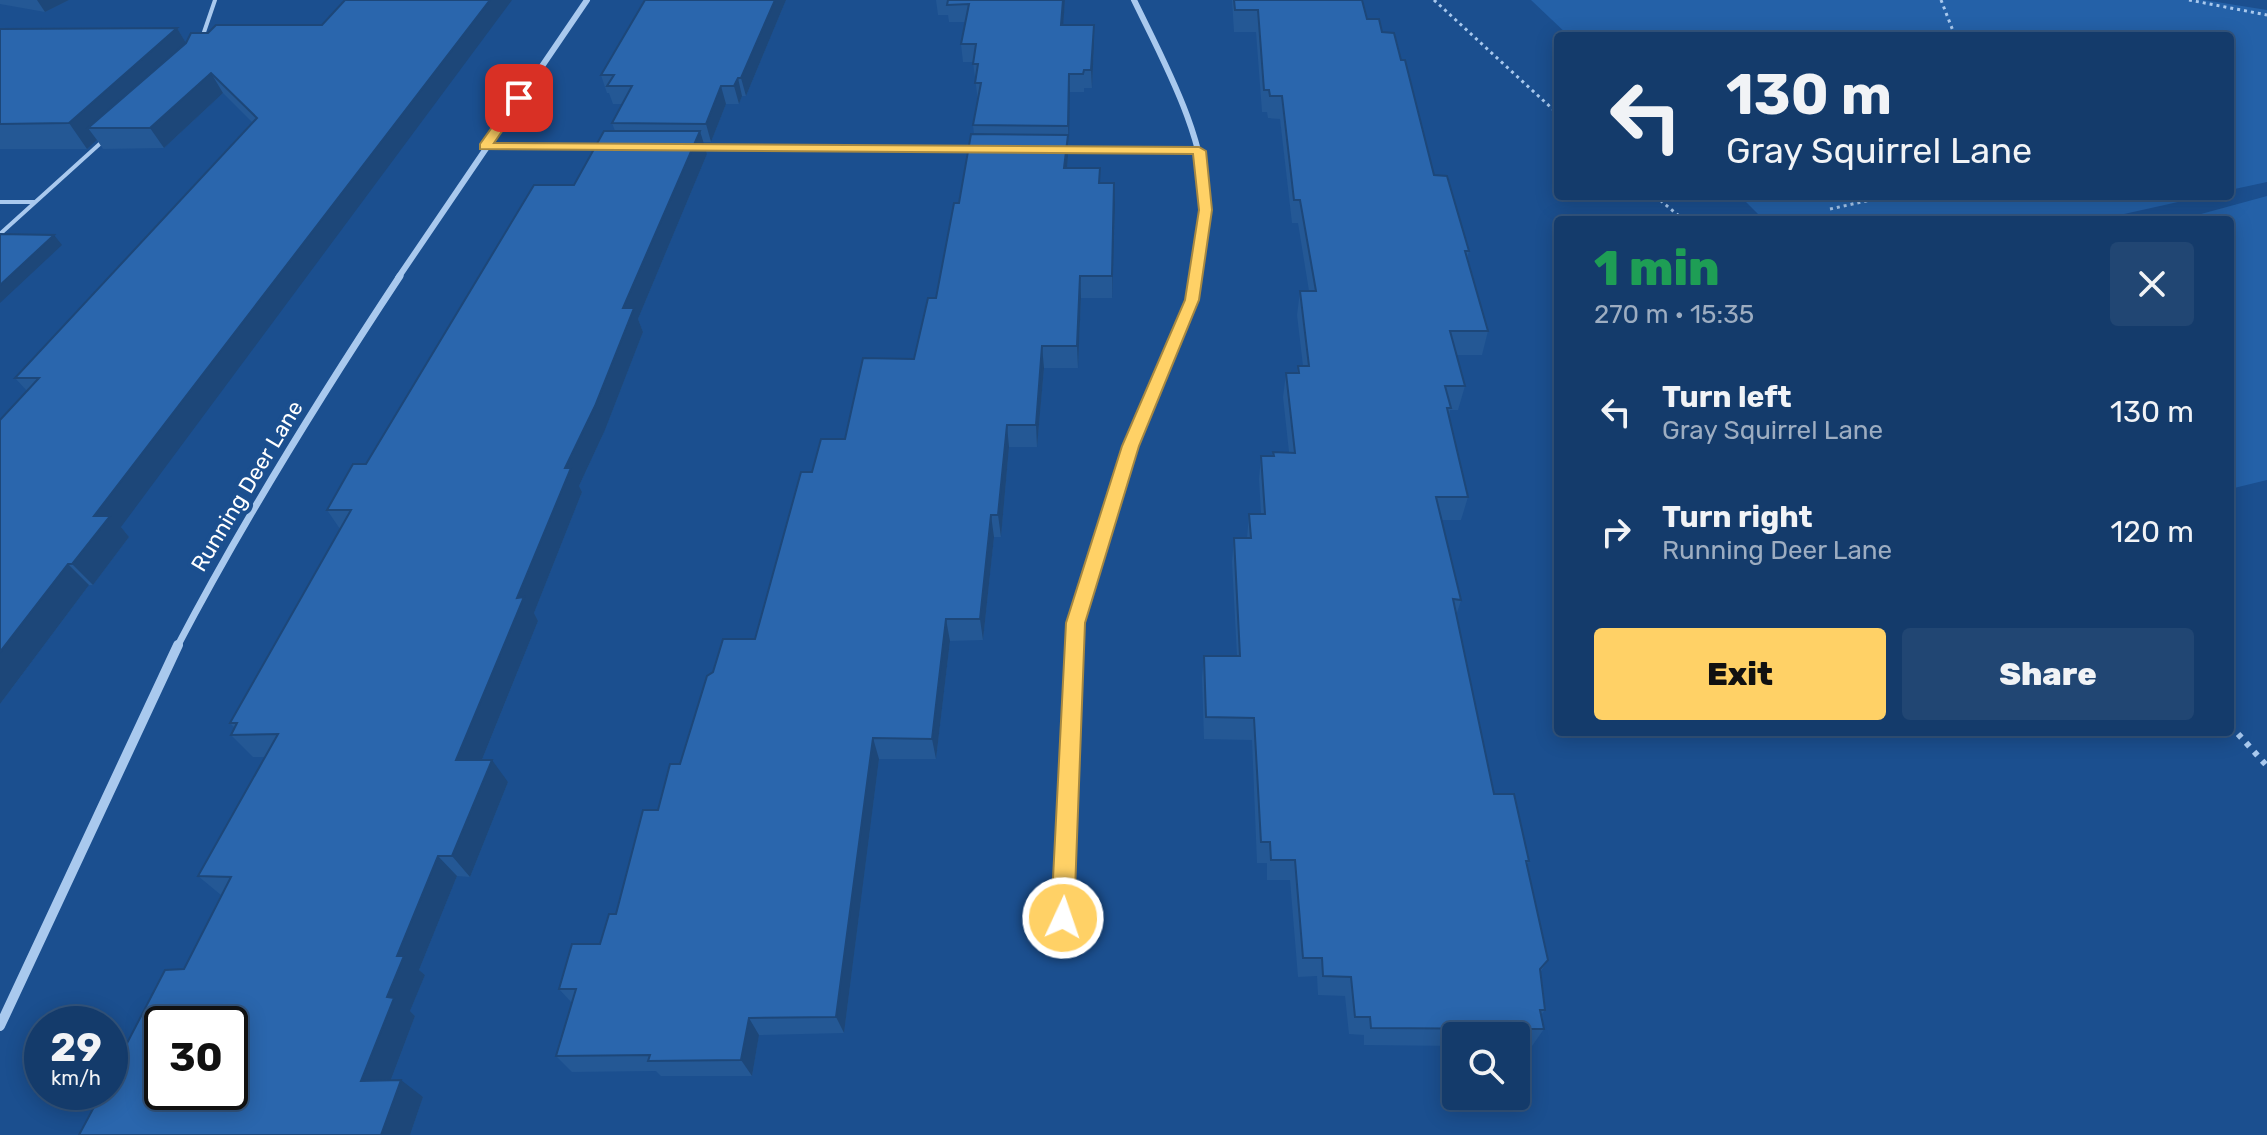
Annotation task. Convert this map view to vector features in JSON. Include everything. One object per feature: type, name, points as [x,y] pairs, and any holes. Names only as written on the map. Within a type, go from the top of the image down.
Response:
[{"type":"street","name":"Running Deer Lane","points":[[0,1026],[164,672],[225,555],[324,391],[485,147],[587,0]]},
{"type":"street","points":[[1063,918],[1076,623],[1130,446],[1192,300],[1206,210],[1199,151],[1165,64],[1134,0]]},
{"type":"street","points":[[485,147],[612,147]]},
{"type":"street","points":[[691,148],[993,149]]},
{"type":"street","points":[[1056,150],[1199,151]]},
{"type":"lane","points":[[200,44],[215,0]]},
{"type":"lane","points":[[0,234],[115,131]]},
{"type":"lane","points":[[0,202],[35,202]]},
{"type":"path","points":[[1434,0],[1554,110]]},
{"type":"path","points":[[1941,0],[1953,32]]},
{"type":"path","points":[[2189,0],[2267,15]]},
{"type":"path","points":[[1660,200],[1679,216]]},
{"type":"path","points":[[1830,209],[1871,200]]},
{"type":"path","points":[[2234,729],[2267,766]]},
{"type":"shaded area","points":[[1531,0],[2204,0],[2267,10],[2267,182],[2234,189],[2234,32],[1565,32]]},
{"type":"shaded area","points":[[2267,196],[2267,480],[2234,488],[2234,216],[2194,216]]},
{"type":"shaded area","points":[[1744,200],[2187,200],[2115,216],[1760,216]]},
{"type":"building","points":[[345,0],[490,0],[94,516],[110,516],[72,564],[68,564],[0,652],[0,420],[39,378],[15,378],[257,118],[211,73],[150,128],[88,128],[186,43],[191,33],[208,33],[216,25],[322,25]]},
{"type":"building","points":[[645,0],[775,0],[741,78],[734,86],[721,86],[706,124],[612,123],[632,86],[607,86],[614,75],[601,75]]},
{"type":"building","points":[[948,0],[1063,0],[1061,25],[1094,25],[1091,70],[1084,70],[1083,74],[1069,74],[1068,126],[973,125],[981,83],[975,83],[978,64],[973,64],[976,44],[961,44],[969,4],[947,5]]},
{"type":"building","points":[[1234,0],[1362,0],[1367,19],[1379,19],[1382,32],[1394,33],[1401,60],[1405,60],[1434,175],[1447,176],[1488,331],[1450,331],[1465,386],[1445,386],[1451,408],[1447,408],[1468,497],[1436,497],[1461,600],[1453,599],[1494,794],[1514,794],[1529,861],[1526,861],[1548,960],[1540,969],[1545,1010],[1540,1010],[1544,1029],[1530,1029],[1530,1022],[1442,1022],[1442,1028],[1371,1028],[1370,1017],[1355,1017],[1351,977],[1323,976],[1322,958],[1303,958],[1295,860],[1271,860],[1270,842],[1261,842],[1254,718],[1206,717],[1204,656],[1240,656],[1234,538],[1251,538],[1249,514],[1265,514],[1261,456],[1274,456],[1273,452],[1295,453],[1286,373],[1299,373],[1298,366],[1309,366],[1300,291],[1316,291],[1300,200],[1294,200],[1282,96],[1270,96],[1269,90],[1264,90],[1258,10],[1235,10]]},
{"type":"building","points":[[177,28],[69,123],[0,124],[0,29]]},
{"type":"building","points":[[604,131],[700,131],[623,308],[634,308],[595,406],[565,468],[571,468],[517,598],[524,597],[456,760],[492,760],[452,856],[438,856],[397,956],[404,956],[387,997],[394,998],[361,1081],[401,1080],[381,1135],[79,1135],[92,1110],[128,1110],[128,1041],[144,1010],[144,1110],[248,1110],[248,1006],[146,1006],[165,970],[184,969],[231,877],[198,876],[278,734],[231,735],[237,723],[230,723],[351,510],[327,510],[353,464],[366,464],[534,185],[574,185]]},
{"type":"building","points":[[971,134],[1068,135],[1064,168],[1100,168],[1099,183],[1114,183],[1112,276],[1080,276],[1077,346],[1042,346],[1036,425],[1007,425],[998,515],[991,515],[980,619],[946,619],[932,739],[873,738],[836,1017],[749,1018],[741,1060],[648,1061],[650,1055],[556,1056],[576,989],[559,989],[572,944],[600,944],[609,914],[616,914],[643,810],[658,810],[670,764],[680,764],[707,676],[713,672],[723,639],[755,639],[801,472],[812,472],[821,439],[845,439],[863,358],[914,359],[928,298],[936,298],[954,203],[959,203]]},
{"type":"building","points":[[0,234],[54,235],[0,285]]},
{"type":"route","points":[[519,98],[485,147],[1199,151],[1206,210],[1192,300],[1130,446],[1076,623],[1063,918]]}]
